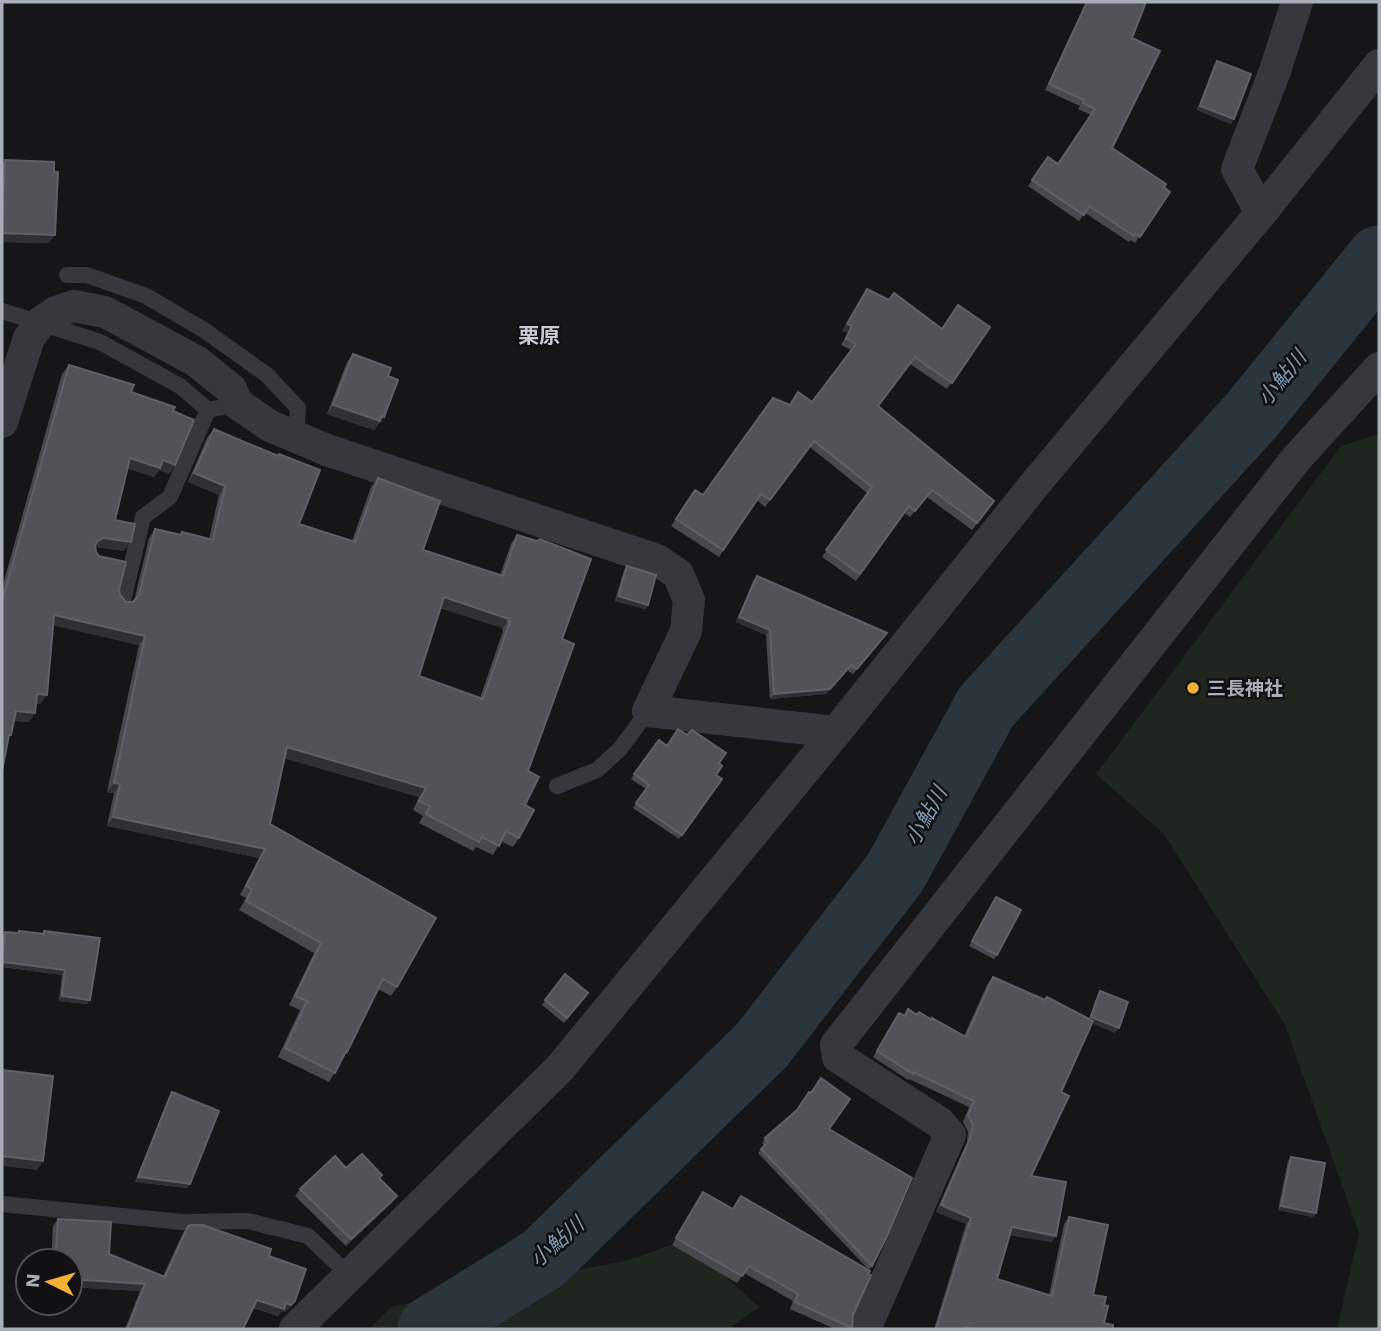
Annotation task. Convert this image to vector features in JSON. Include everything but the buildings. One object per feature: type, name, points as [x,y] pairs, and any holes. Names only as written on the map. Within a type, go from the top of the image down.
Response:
[{"type":"street","points":[[1261,213],[1237,169],[1275,71],[1297,2]]},
{"type":"street","points":[[295,1329],[560,1068],[836,732],[1043,474],[1261,213],[1379,65]]},
{"type":"street","points":[[2,422],[29,338],[40,323],[56,312],[74,306],[105,312],[196,361],[231,389],[223,407],[340,454],[657,560],[678,573],[689,600],[685,631],[648,711],[836,732]]},
{"type":"street","points":[[865,1329],[950,1135],[940,1123],[838,1057],[836,1045],[1296,459],[1379,368]]},
{"type":"lane","points":[[67,275],[88,275],[146,296],[215,338],[267,375],[298,408],[296,437]]},
{"type":"lane","points":[[2,311],[100,342],[223,407],[170,497],[143,517],[127,562],[123,601]]},
{"type":"lane","points":[[557,786],[597,770],[620,750],[648,711]]},
{"type":"lane","points":[[2,1204],[181,1222],[248,1221],[308,1236],[350,1276]]},
{"type":"shaded area","points":[[1379,434],[1379,1329],[1337,1329],[1359,1233],[1285,1025],[1164,834],[1096,774],[1341,446]]},
{"type":"shaded area","points":[[685,1240],[759,1307],[729,1329],[369,1329],[391,1307],[629,1260]]},
{"type":"waterway","name":"小鮎川","points":[[430,1329],[543,1259],[762,1045],[895,873],[986,707],[1251,416],[1379,258]]},
{"type":"place","name":"三長神社","points":[[1193,688]]},
{"type":"district","name":"栗原","points":[[539,336]]}]
